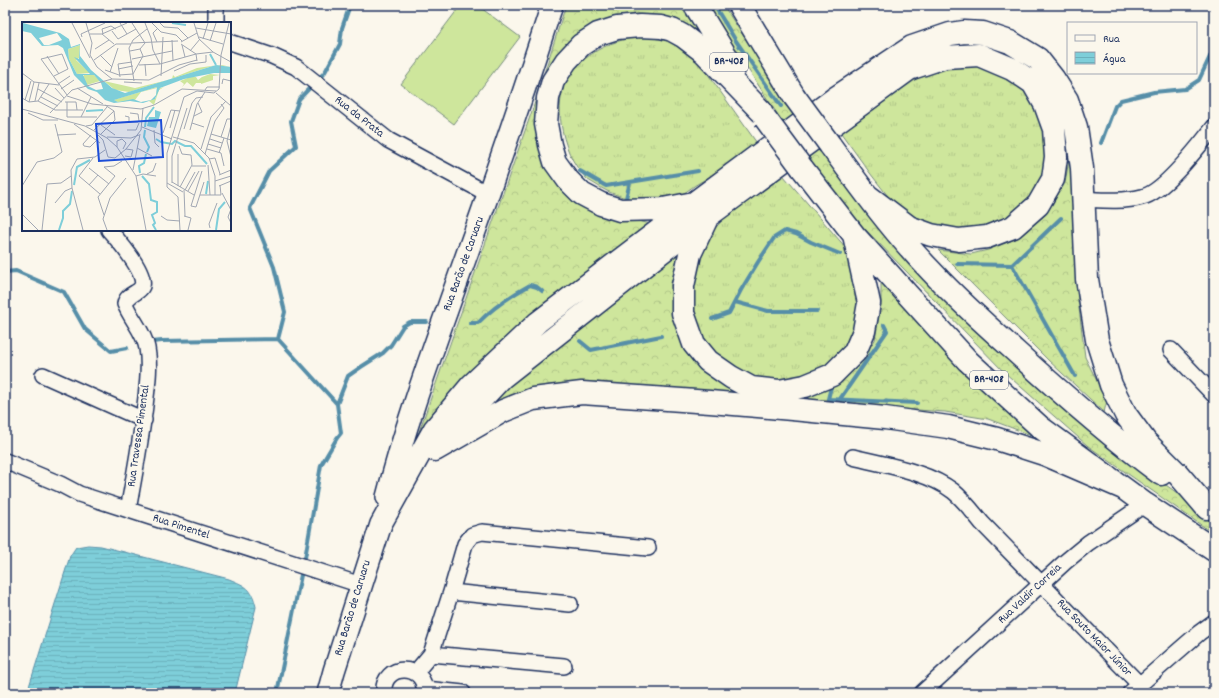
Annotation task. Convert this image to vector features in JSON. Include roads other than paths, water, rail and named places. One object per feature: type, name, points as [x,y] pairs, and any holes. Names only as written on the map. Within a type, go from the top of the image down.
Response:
[{"type":"highway","name":"BR-408","points":[[695,5],[763,114],[802,168],[854,235],[974,366],[1040,428],[1145,504],[1214,550]]},
{"type":"highway","name":"BR-408","points":[[739,5],[794,96],[868,196],[931,272],[972,312],[1063,395],[1148,464],[1211,510]]},
{"type":"highway","points":[[763,114],[704,52],[672,30],[661,27],[640,26],[617,28],[598,34],[581,45],[566,61],[553,81],[548,98],[546,124],[555,162],[568,180],[582,194],[601,204],[620,210],[701,209],[909,68],[945,57],[979,55],[1012,69],[1033,83],[1045,104],[1054,129],[1056,157],[1052,178],[1038,205],[1013,226],[987,237],[959,240],[931,235],[908,227],[868,196]]},
{"type":"highway","points":[[854,235],[869,303],[864,331],[855,352],[832,375],[805,386],[779,391],[751,388],[731,378],[708,360],[694,344],[683,313],[683,286],[701,209],[834,99],[912,47],[950,34],[964,32],[983,34],[1010,42],[1038,59],[1053,78],[1067,100],[1076,128],[1082,168],[1087,279],[1097,340],[1111,385],[1126,415],[1145,441],[1211,510]]},
{"type":"highway","points":[[435,450],[503,411],[533,399],[582,393],[792,409],[885,418],[948,427],[997,438],[1044,454],[1123,488]]},
{"type":"street","points":[[216,5],[216,22]]},
{"type":"street","name":"Rua Barão de Caruaru","points":[[328,693],[381,524],[393,475],[416,398],[532,68],[552,5]]},
{"type":"street","name":"Rua da Prata","points":[[231,42],[272,56],[296,67],[388,140],[488,194]]},
{"type":"street","points":[[1083,199],[1122,200],[1143,197],[1157,190],[1191,155],[1214,127]]},
{"type":"street","points":[[372,550],[435,450],[502,378],[701,209]]},
{"type":"street","name":"Rua Barão de Caruaru","points":[[381,524],[434,430],[471,385],[538,322],[650,236],[701,209]]},
{"type":"street","name":"Rua Travessa Pimental","points":[[110,231],[121,243],[142,276],[141,289],[128,296],[125,304],[142,335],[146,347],[148,378],[144,420],[128,510]]},
{"type":"street","points":[[1171,350],[1214,395]]},
{"type":"street","points":[[43,375],[144,420]]},
{"type":"street","name":"Rua Souto Maior Júnior","points":[[853,457],[911,471],[931,479],[952,491],[1042,584],[1135,689]]},
{"type":"street","name":"Rua Pimentel","points":[[5,461],[60,484],[79,494],[361,584]]},
{"type":"street","name":"Rua Valdir Correia","points":[[922,693],[1065,562],[1088,543],[1145,504]]},
{"type":"street","points":[[415,673],[431,654],[465,544],[472,535],[482,532],[648,548]]},
{"type":"street","points":[[451,592],[570,604]]},
{"type":"street","points":[[1135,689],[1199,633],[1214,622]]},
{"type":"street","points":[[431,654],[564,666]]},
{"type":"street","points":[[384,692],[384,685],[391,674],[403,669],[410,670],[420,677],[425,691],[463,693]]},
{"type":"water","points":[[88,545],[101,546],[229,579],[247,588],[256,607],[235,693],[27,693],[70,556],[76,547]]},
{"type":"waterway","points":[[305,558],[321,465],[341,433],[337,404],[278,339],[285,312],[274,267],[250,208],[269,171],[296,146],[291,121],[299,99],[325,72],[340,44],[342,28],[350,5]]},
{"type":"waterway","points":[[714,5],[736,41],[781,106]]},
{"type":"waterway","points":[[1101,143],[1115,106],[1121,100],[1154,92],[1185,89],[1199,80],[1214,48]]},
{"type":"waterway","points":[[580,171],[606,186],[630,182]]},
{"type":"waterway","points":[[626,198],[630,182],[698,171]]},
{"type":"waterway","points":[[957,264],[1012,265],[1061,218]]},
{"type":"waterway","points":[[712,319],[729,313],[741,290],[774,238],[785,231],[796,234],[840,254]]},
{"type":"waterway","points":[[1012,265],[1075,376]]},
{"type":"waterway","points":[[5,272],[16,271],[64,292],[85,329],[111,351],[127,348]]},
{"type":"waterway","points":[[470,323],[478,323],[502,302],[530,285],[537,287],[542,291]]},
{"type":"waterway","points":[[735,302],[768,311],[817,311]]},
{"type":"waterway","points":[[337,404],[348,376],[383,353],[391,345],[403,326],[410,322],[427,322]]},
{"type":"waterway","points":[[840,399],[887,331],[884,325]]},
{"type":"waterway","points":[[580,341],[591,350],[661,336]]},
{"type":"waterway","points":[[152,342],[278,339]]},
{"type":"waterway","points":[[831,387],[828,399],[917,403]]},
{"type":"waterway","points":[[277,693],[301,575]]}]
